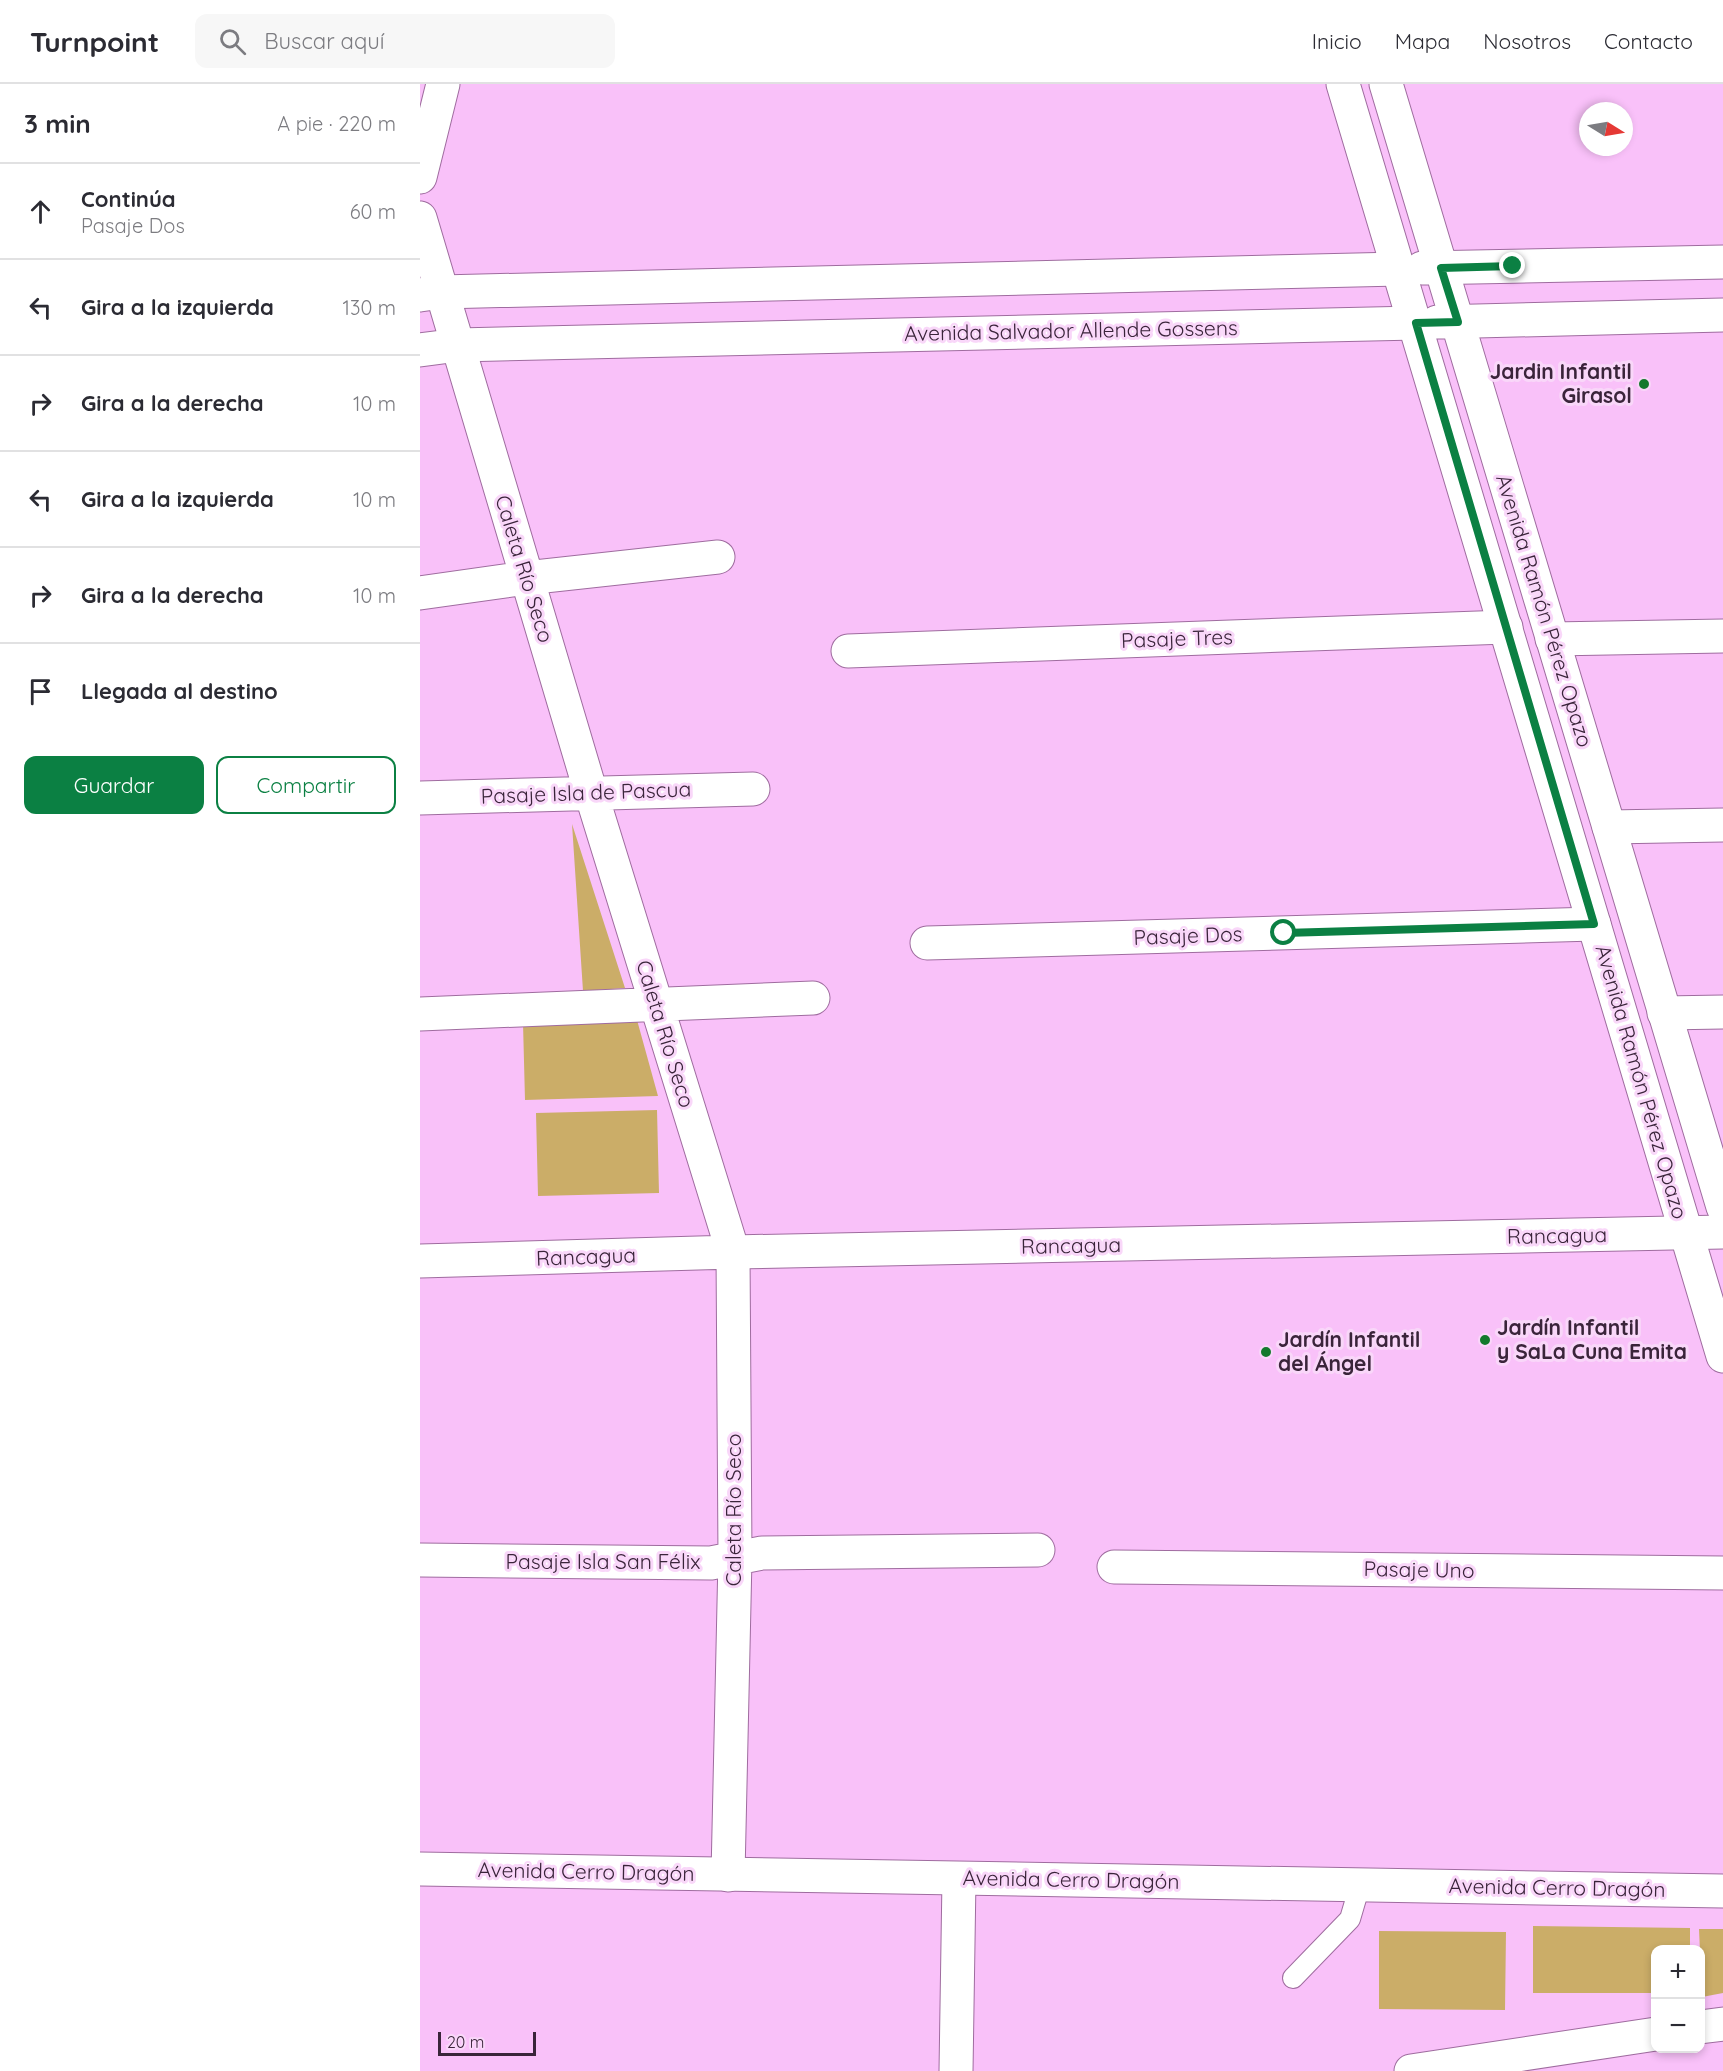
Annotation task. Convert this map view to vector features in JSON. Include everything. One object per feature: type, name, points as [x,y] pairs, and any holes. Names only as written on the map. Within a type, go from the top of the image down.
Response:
[{"type":"street","points":[[420,177],[443,84]]},
{"type":"street","name":"Avenida Ramón Pérez Opazo","points":[[1343,84],[1723,1356]]},
{"type":"street","name":"Avenida Ramón Pérez Opazo","points":[[1386,84],[1723,1208]]},
{"type":"street","name":"Caleta Río Seco","points":[[420,218],[430,293],[458,345],[591,793],[733,1252],[735,1558],[728,1875]]},
{"type":"street","points":[[430,293],[1723,262]]},
{"type":"street","name":"Avenida Salvador Allende Gossens","points":[[420,350],[458,345],[1723,315]]},
{"type":"street","points":[[420,593],[526,578],[718,557]]},
{"type":"street","name":"Pasaje Tres","points":[[848,651],[1506,627]]},
{"type":"street","points":[[1552,639],[1723,636]]},
{"type":"street","name":"Pasaje Isla de Pascua","points":[[420,798],[753,789]]},
{"type":"street","points":[[1609,827],[1723,825]]},
{"type":"street","name":"Pasaje Dos","points":[[927,943],[1594,924]]},
{"type":"street","points":[[420,1014],[813,998]]},
{"type":"street","points":[[1664,1013],[1723,1012]]},
{"type":"street","name":"Rancagua","points":[[420,1261],[733,1252],[1723,1232]]},
{"type":"street","name":"Pasaje Isla San Félix","points":[[420,1560],[711,1563],[762,1553],[1038,1550]]},
{"type":"street","name":"Pasaje Uno","points":[[1114,1567],[1723,1573]]},
{"type":"street","name":"Avenida Cerro Dragón","points":[[420,1869],[1723,1890]]},
{"type":"street","points":[[956,2071],[959,1878]]},
{"type":"street","points":[[1705,2027],[1723,2024]]},
{"type":"street","points":[[1411,2071],[1651,2035]]},
{"type":"lane","points":[[1293,1978],[1350,1919],[1360,1885]]},
{"type":"shaded area","points":[[572,824],[625,988],[583,991]]},
{"type":"shaded area","points":[[637,1020],[658,1096],[525,1100],[523,1023]]},
{"type":"shaded area","points":[[657,1110],[659,1193],[538,1196],[536,1113]]},
{"type":"shaded area","points":[[1533,1926],[1690,1928],[1690,1945],[1651,1945],[1651,1993],[1533,1993]]},
{"type":"shaded area","points":[[1699,1929],[1723,1929],[1723,1993],[1705,1996],[1705,1945],[1700,1945]]},
{"type":"shaded area","points":[[1379,1931],[1506,1932],[1505,2010],[1379,2009]]},
{"type":"place","name":"Jardin Infantil Girasol","points":[[1644,384]]},
{"type":"place","name":"Jardín Infantil y SaLa Cuna Emita","points":[[1485,1340]]},
{"type":"place","name":"Jardín Infantil del Ángel","points":[[1266,1352]]},
{"type":"route","points":[[1284,933],[1594,924],[1416,323],[1458,322],[1441,268],[1513,266]]}]
